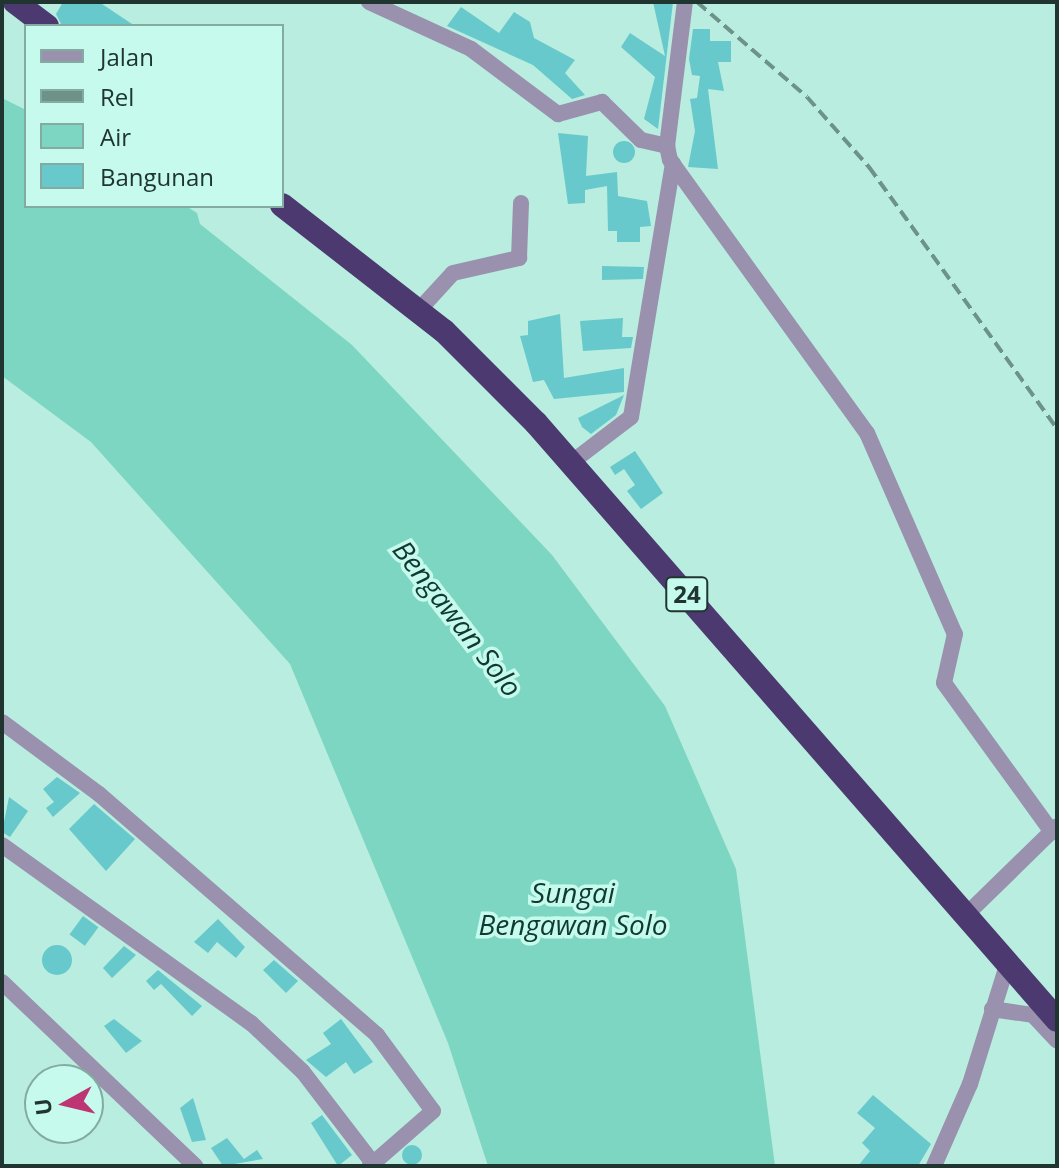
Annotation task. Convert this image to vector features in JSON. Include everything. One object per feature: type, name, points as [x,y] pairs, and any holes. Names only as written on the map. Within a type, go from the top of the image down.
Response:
[{"type":"highway","points":[[15,2],[44,24]]},
{"type":"highway","name":"24","points":[[284,207],[419,310],[572,462],[968,913],[1057,1020]]},
{"type":"street","points":[[369,2],[471,49],[558,114],[602,102],[641,140],[667,146]]},
{"type":"street","points":[[685,2],[667,146],[673,163],[867,433],[955,634],[944,683],[1054,836],[968,913]]},
{"type":"street","points":[[572,462],[631,417],[673,163]]},
{"type":"street","points":[[419,310],[453,273],[519,258],[521,203]]},
{"type":"street","points":[[2,722],[99,794],[377,1035],[433,1111],[373,1165],[303,1072],[251,1023],[2,845]]},
{"type":"street","points":[[934,1166],[970,1084],[1008,962]]},
{"type":"street","points":[[2,982],[195,1166]]},
{"type":"street","points":[[992,1009],[1033,1015],[1057,1041]]},
{"type":"water","name":"Sungai Bengawan Solo","points":[[2,98],[24,109],[24,208],[189,208],[197,213],[200,224],[352,345],[552,555],[665,706],[736,869],[775,1166],[488,1166],[448,1043],[290,664],[91,442],[2,376]]},
{"type":"building","points":[[63,2],[99,2],[132,24],[61,24],[56,14]]},
{"type":"building","points":[[653,2],[673,2],[658,129],[644,119],[655,77],[621,47],[630,33],[665,56]]},
{"type":"building","points":[[461,7],[499,33],[514,12],[530,22],[534,38],[575,60],[565,73],[585,95],[572,99],[533,65],[447,26]]},
{"type":"building","points":[[693,29],[710,29],[710,41],[731,41],[731,62],[718,62],[724,91],[708,89],[718,169],[688,167],[695,131],[690,99],[697,98],[700,76],[692,75],[689,59]]},
{"type":"building","points":[[558,133],[588,136],[586,176],[617,172],[618,196],[647,201],[651,226],[640,227],[640,242],[617,242],[617,231],[608,231],[607,186],[585,190],[585,203],[568,204]]},
{"type":"building","points":[[620,141],[628,141],[635,152],[628,163],[620,163],[613,156],[613,148]]},
{"type":"building","points":[[602,266],[644,267],[643,279],[602,280]]},
{"type":"building","points":[[560,314],[564,378],[624,368],[624,392],[554,399],[544,380],[533,382],[520,336],[528,335],[528,321]]},
{"type":"building","points":[[623,318],[622,337],[633,337],[631,348],[583,351],[580,321]]},
{"type":"building","points":[[624,395],[616,415],[591,434],[582,427],[578,418]]},
{"type":"building","points":[[635,451],[663,493],[641,509],[627,491],[635,485],[624,469],[615,475],[610,467]]},
{"type":"building","points":[[57,777],[80,793],[53,817],[46,808],[54,802],[43,789]]},
{"type":"building","points":[[9,797],[28,811],[10,837],[2,832]]},
{"type":"building","points":[[94,804],[135,839],[106,871],[69,829]]},
{"type":"building","points":[[83,916],[98,927],[85,946],[69,935]]},
{"type":"building","points":[[218,919],[245,947],[236,958],[217,942],[208,953],[194,942]]},
{"type":"building","points":[[57,945],[68,949],[72,960],[68,971],[57,975],[46,971],[42,960],[46,949]]},
{"type":"building","points":[[124,946],[136,955],[112,978],[103,968]]},
{"type":"building","points":[[274,960],[298,981],[286,993],[263,970]]},
{"type":"building","points":[[158,970],[202,1006],[192,1016],[161,984],[154,990],[146,981]]},
{"type":"building","points":[[114,1019],[142,1041],[126,1053],[104,1026]]},
{"type":"building","points":[[341,1019],[373,1062],[354,1074],[346,1062],[326,1077],[306,1060],[331,1044],[323,1033]]},
{"type":"building","points":[[873,1095],[931,1144],[918,1166],[858,1166],[870,1151],[862,1143],[875,1128],[857,1113]]},
{"type":"building","points":[[193,1098],[206,1140],[192,1142],[180,1108]]},
{"type":"building","points":[[322,1115],[352,1155],[338,1166],[311,1123]]},
{"type":"building","points":[[227,1138],[244,1159],[257,1150],[263,1159],[223,1166],[211,1148]]},
{"type":"building","points":[[408,1145],[416,1145],[422,1155],[416,1165],[408,1165],[402,1159],[402,1151]]},
{"type":"railway","points":[[697,2],[807,97],[869,167],[1057,429]]},
{"type":"water label","name":"Bengawan Solo","points":[[458,618]]}]
